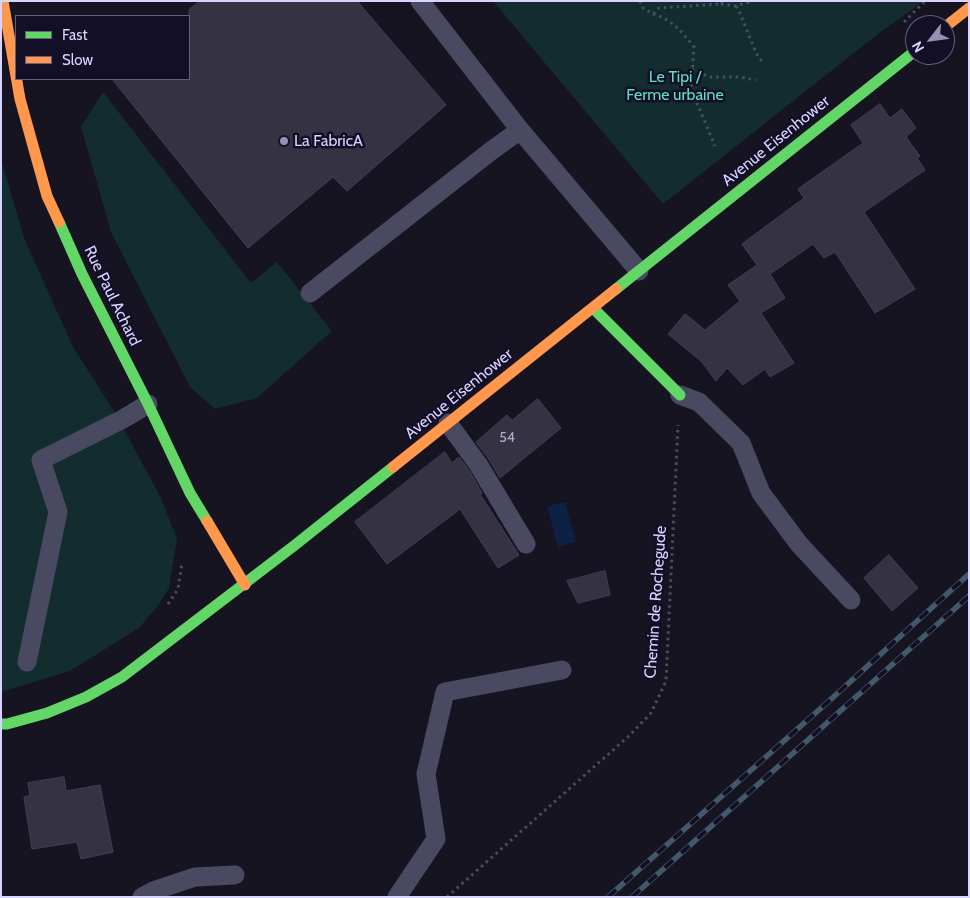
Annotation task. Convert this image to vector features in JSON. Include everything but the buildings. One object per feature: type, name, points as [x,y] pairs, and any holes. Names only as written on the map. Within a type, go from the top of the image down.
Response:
[{"type":"street","name":"Rue Paul Achard","points":[[3,1],[15,71]]},
{"type":"street","points":[[955,19],[969,8]]},
{"type":"street","name":"Avenue Eisenhower","points":[[1,724],[47,713],[86,697],[122,677],[245,584],[905,59]]},
{"type":"street","name":"Rue Paul Achard","points":[[17,80],[20,100],[48,196],[82,274],[148,404],[190,493],[245,584]]},
{"type":"street","points":[[592,308],[680,395]]},
{"type":"lane","points":[[420,1],[520,130],[640,271]]},
{"type":"lane","points":[[310,293],[520,130]]},
{"type":"lane","points":[[680,395],[699,402],[741,443],[761,493],[799,544],[852,600]]},
{"type":"lane","points":[[27,662],[58,512],[41,460],[124,420],[148,404]]},
{"type":"lane","points":[[448,423],[478,464],[526,544]]},
{"type":"lane","points":[[397,897],[436,839],[426,774],[445,692],[562,670]]},
{"type":"lane","points":[[142,897],[153,890],[195,877],[235,875]]},
{"type":"path","points":[[640,1],[644,8],[675,25],[694,47],[691,89],[715,146]]},
{"type":"path","points":[[653,14],[660,8],[721,3],[736,6],[752,1]]},
{"type":"path","points":[[736,6],[756,53],[763,63]]},
{"type":"path","points":[[692,69],[709,77],[739,77],[756,80]]},
{"type":"path","name":"Chemin de Rochegude","points":[[446,897],[630,735],[651,713],[666,680],[680,395]]},
{"type":"green space","name":"Le Tipi / Ferme urbaine","points":[[493,1],[924,1],[878,34],[663,204]]},
{"type":"green space","points":[[103,92],[251,283],[277,262],[332,331],[257,398],[215,409],[190,387],[111,232],[81,127]]},
{"type":"green space","points":[[1,159],[24,238],[73,347],[114,411],[161,498],[177,539],[169,588],[157,607],[139,628],[70,671],[1,692]]},
{"type":"water","points":[[565,502],[576,542],[558,547],[547,506]]},
{"type":"railway","points":[[608,897],[969,574]]},
{"type":"railway","points":[[632,897],[969,596]]},
{"type":"traffic: fast","points":[[616,289],[905,59]]},
{"type":"traffic: fast","points":[[59,222],[82,274],[148,404],[190,493],[207,521]]},
{"type":"traffic: fast","points":[[593,308],[680,395]]},
{"type":"traffic: fast","points":[[1,724],[47,713],[86,697],[122,677],[295,545],[393,467]]},
{"type":"traffic: slow","points":[[3,1],[15,70]]},
{"type":"traffic: slow","points":[[955,19],[969,8]]},
{"type":"traffic: slow","points":[[17,80],[20,99],[47,196],[59,222]]},
{"type":"traffic: slow","points":[[393,467],[616,289]]},
{"type":"traffic: slow","points":[[207,521],[245,585]]},
{"type":"place","name":"La FabricA","points":[[284,141]]}]
